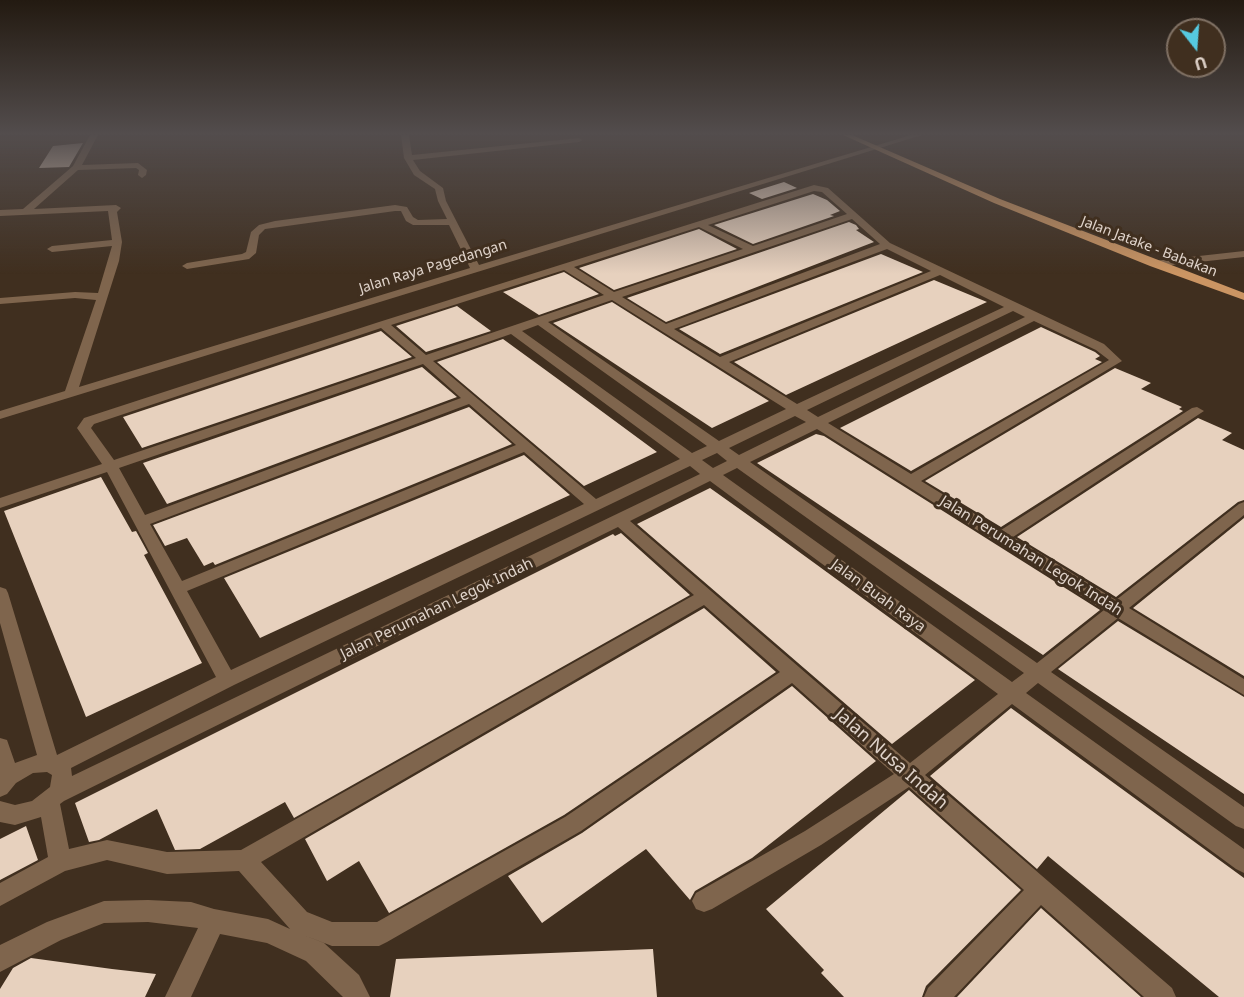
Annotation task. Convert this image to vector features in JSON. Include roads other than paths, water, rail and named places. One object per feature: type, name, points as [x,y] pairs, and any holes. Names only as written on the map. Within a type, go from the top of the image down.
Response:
[{"type":"main road","name":"Jalan Jatake - Babakan","points":[[954,182],[1154,264],[1244,297]]},
{"type":"street","points":[[24,213],[60,182]]},
{"type":"street","points":[[430,182],[439,188],[442,201],[476,269]]},
{"type":"street","name":"Jalan Raya Pagedangan","points":[[0,415],[762,182]]},
{"type":"street","points":[[227,680],[111,466],[84,428],[89,421],[383,324],[814,189],[825,190],[887,245],[1013,308],[1100,347],[1116,361],[910,481]]},
{"type":"street","points":[[0,213],[116,208],[112,217],[117,242],[111,274],[70,394]]},
{"type":"street","points":[[187,266],[245,257],[251,253],[254,234],[262,227],[275,224],[395,208],[404,209],[409,219],[416,223],[453,222]]},
{"type":"street","points":[[0,503],[853,215]]},
{"type":"street","points":[[701,225],[752,249]]},
{"type":"street","points":[[52,249],[117,242]]},
{"type":"street","points":[[664,328],[887,245]]},
{"type":"street","points":[[1154,264],[1244,254]]},
{"type":"street","name":"Jalan Perumahan Legok Indah","points":[[566,267],[1244,688]]},
{"type":"street","points":[[719,362],[940,271]]},
{"type":"street","points":[[0,301],[75,295],[102,297]]},
{"type":"street","name":"Jalan Perumahan Legok Indah","points":[[3,784],[30,765],[53,764],[1013,308]]},
{"type":"street","name":"Jalan Perumahan Legok Indah","points":[[5,816],[38,809],[53,797],[1034,317]]},
{"type":"street","name":"Jalan Buah Raya","points":[[540,321],[1244,819]]},
{"type":"street","points":[[383,324],[595,506]]},
{"type":"street","name":"Jalan Buah Raya","points":[[513,330],[1244,862]]},
{"type":"street","points":[[141,522],[471,399]]},
{"type":"street","points":[[1000,537],[1197,411]]},
{"type":"street","points":[[177,589],[526,446]]},
{"type":"street","points":[[704,901],[813,838],[910,775],[1244,507]]},
{"type":"street","name":"Jalan Nusa Indah","points":[[619,520],[1163,997]]},
{"type":"street","points":[[0,593],[53,764],[62,770],[63,777],[53,797],[60,862]]},
{"type":"street","points":[[0,895],[60,862],[107,850],[167,863],[244,860],[706,596]]},
{"type":"street","points":[[244,860],[299,921],[332,934],[379,934],[573,824],[793,673]]},
{"type":"street","points":[[0,746],[3,784]]},
{"type":"street","points":[[937,997],[1040,889]]},
{"type":"street","points":[[0,960],[55,930],[104,912],[148,911],[191,914],[214,921],[268,931],[315,952],[350,984],[357,997]]},
{"type":"street","points":[[178,997],[214,921]]}]
